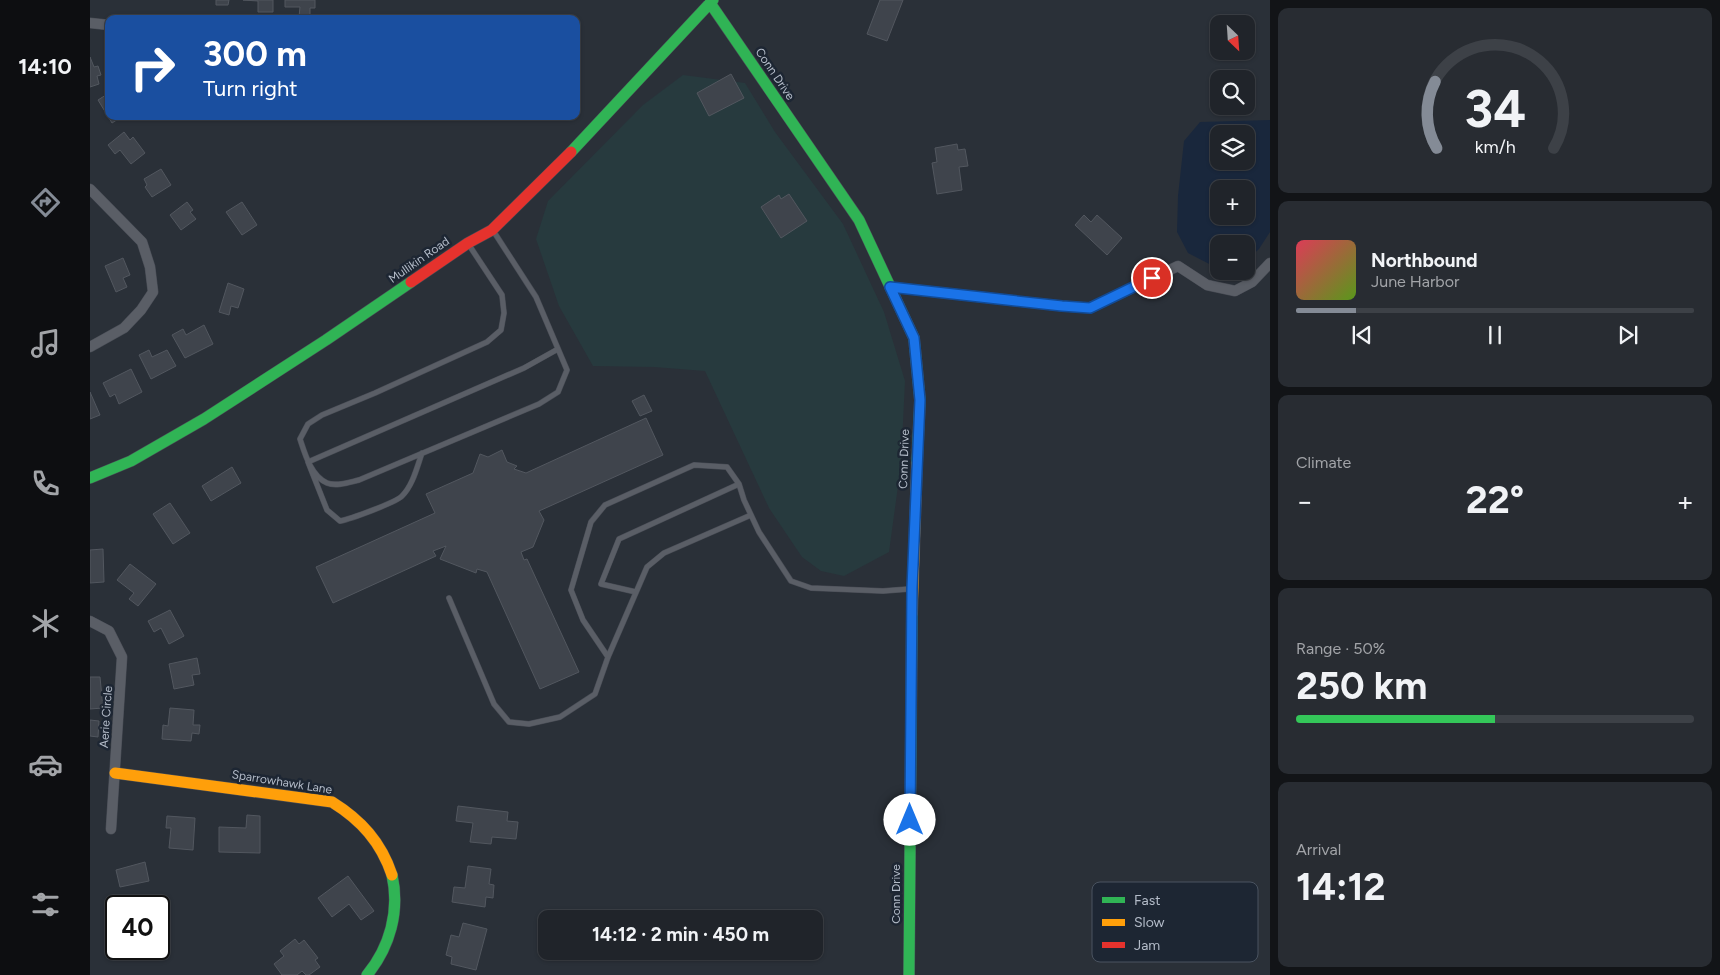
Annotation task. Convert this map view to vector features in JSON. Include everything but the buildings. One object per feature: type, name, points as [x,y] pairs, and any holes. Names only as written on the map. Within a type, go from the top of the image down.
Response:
[{"type":"street","name":"Mullikin Road","points":[[90,478],[131,461],[204,419],[326,340],[468,243],[492,230],[551,173],[711,1]]},
{"type":"street","name":"Conn Drive","points":[[711,1],[859,220],[914,338],[920,400],[912,588],[909,975]]},
{"type":"street","points":[[90,23],[105,25]]},
{"type":"street","points":[[90,189],[142,242],[150,267],[153,292],[141,310],[124,328],[90,346]]},
{"type":"street","points":[[890,287],[1090,308],[1178,266],[1207,285],[1235,291],[1252,282],[1270,263]]},
{"type":"street","name":"Aerie Circle","points":[[90,621],[109,631],[122,657],[111,829]]},
{"type":"street","name":"Sparrowhawk Lane","points":[[115,773],[332,802],[355,818],[372,837],[388,864],[395,894],[393,930],[376,966],[367,975]]},
{"type":"lane","points":[[308,462],[328,484],[360,480],[539,404],[558,392],[567,370],[536,298],[492,230]]},
{"type":"lane","points":[[422,453],[411,484],[401,497],[350,520],[340,521],[327,510],[300,439],[308,424],[322,415],[488,342],[501,330],[504,314],[502,295],[468,243]]},
{"type":"lane","points":[[308,462],[524,368],[558,349]]},
{"type":"lane","points":[[608,657],[584,620],[571,590],[591,522],[605,505],[694,465],[727,467],[739,484],[744,500],[764,540],[791,581],[811,588],[836,590],[883,591],[912,588]]},
{"type":"lane","points":[[636,592],[601,584],[619,539],[739,484]]},
{"type":"lane","points":[[449,598],[494,704],[509,722],[529,724],[560,717],[595,694],[608,657],[647,567],[664,553],[751,515]]},
{"type":"green space","points":[[683,75],[745,83],[775,132],[843,224],[884,312],[905,381],[901,464],[889,552],[844,576],[821,571],[802,557],[769,508],[705,371],[654,367],[593,366],[559,306],[536,239],[548,201],[643,105]]},
{"type":"water","points":[[1270,120],[1270,232],[1255,253],[1255,235],[1210,235],[1210,264],[1188,253],[1177,232],[1178,196],[1184,141],[1200,122]]},
{"type":"traffic: fast","points":[[571,152],[713,0]]},
{"type":"traffic: fast","points":[[710,3],[859,220],[914,338],[920,400],[917,463]]},
{"type":"traffic: fast","points":[[90,478],[131,461],[204,419],[411,282]]},
{"type":"traffic: fast","points":[[909,975],[912,614]]},
{"type":"traffic: fast","points":[[367,975],[382,953],[391,928],[395,902],[392,875]]},
{"type":"traffic: slow","points":[[912,614],[917,463]]},
{"type":"traffic: slow","points":[[115,773],[332,802],[352,816],[369,833],[382,852],[392,875]]},
{"type":"traffic: jam","points":[[411,282],[468,243],[492,230],[571,152]]},
{"type":"route","points":[[910,820],[912,588],[920,400],[914,338],[890,287],[1090,308],[1152,278]]}]
